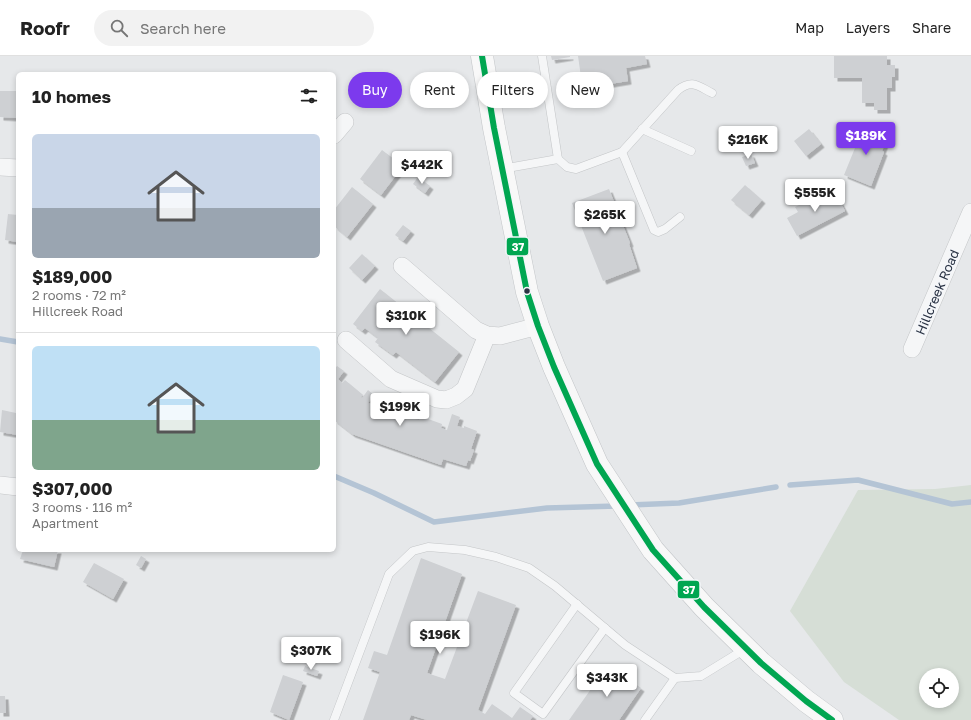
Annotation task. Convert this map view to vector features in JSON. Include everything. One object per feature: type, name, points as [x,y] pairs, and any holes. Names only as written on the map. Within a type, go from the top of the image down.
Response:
[{"type":"main road","points":[[482,56],[502,170],[527,292],[538,326],[575,416],[597,464],[653,550],[704,608],[766,668],[824,718]]},
{"type":"street","points":[[336,133],[345,122]]},
{"type":"street","points":[[0,167],[16,168]]},
{"type":"street","name":"Hillcreek Road","points":[[912,349],[971,212]]},
{"type":"street","points":[[402,266],[476,330],[487,335],[500,336],[538,326]]},
{"type":"street","points":[[346,340],[391,379],[437,399],[446,400],[456,396],[465,389],[487,335]]},
{"type":"street","points":[[0,485],[16,487]]},
{"type":"lane","points":[[542,56],[558,159],[567,167],[576,169],[622,152],[678,90],[684,86],[695,84],[712,93]]},
{"type":"lane","points":[[642,129],[691,151]]},
{"type":"lane","points":[[622,152],[654,230],[658,232],[665,229],[680,218]]},
{"type":"lane","points":[[502,170],[558,159]]},
{"type":"lane","points":[[334,720],[389,574],[413,551],[428,547],[458,549],[496,557],[529,568],[556,586],[625,645],[675,678],[701,676],[746,648]]},
{"type":"lane","points":[[577,604],[514,693],[543,714],[605,628]]},
{"type":"lane","points":[[646,720],[675,678]]},
{"type":"shaded area","points":[[971,485],[971,720],[899,720],[844,682],[790,611],[858,490],[935,489]]},
{"type":"building","points":[[551,56],[570,56],[570,57],[552,60]]},
{"type":"building","points":[[578,56],[645,56],[647,64],[626,68],[628,81],[614,83],[614,72],[580,72]]},
{"type":"building","points":[[834,56],[887,56],[887,65],[895,65],[895,77],[892,77],[892,88],[887,88],[887,110],[874,110],[874,103],[862,103],[862,78],[834,78]]},
{"type":"building","points":[[0,91],[16,91],[16,118],[0,117]]},
{"type":"building","points":[[857,126],[887,138],[882,151],[884,152],[871,186],[844,175],[857,143],[852,141]]},
{"type":"building","points":[[809,129],[821,144],[806,156],[794,141]]},
{"type":"building","points":[[382,150],[403,166],[381,195],[360,179]]},
{"type":"building","points":[[751,154],[755,163],[746,166],[742,157]]},
{"type":"building","points":[[418,177],[430,186],[425,193],[413,184]]},
{"type":"building","points":[[745,185],[762,200],[749,215],[731,200]]},
{"type":"building","points":[[352,187],[373,204],[347,237],[336,228],[336,207]]},
{"type":"building","points":[[609,189],[616,207],[613,208],[618,219],[620,218],[630,243],[629,244],[637,268],[603,281],[572,203]]},
{"type":"building","points":[[825,192],[830,202],[838,198],[845,211],[797,236],[787,218],[798,212],[795,207]]},
{"type":"building","points":[[8,214],[16,215],[16,242],[5,240]]},
{"type":"building","points":[[403,225],[411,231],[403,241],[395,235]]},
{"type":"building","points":[[362,254],[375,266],[362,280],[349,268]]},
{"type":"building","points":[[380,289],[459,352],[435,382],[396,352],[393,355],[375,342],[378,338],[365,328],[362,331],[353,324]]},
{"type":"building","points":[[337,366],[344,371],[338,379],[342,383],[345,380],[363,395],[361,397],[362,398],[368,390],[374,395],[368,403],[375,405],[377,401],[399,409],[397,413],[407,416],[411,407],[419,409],[415,419],[419,420],[420,416],[442,424],[441,428],[447,430],[452,414],[460,417],[457,426],[464,428],[464,426],[477,431],[471,449],[474,450],[470,461],[468,460],[466,466],[443,459],[441,465],[352,434],[336,422]]},
{"type":"building","points":[[2,410],[16,413],[16,435],[0,432]]},
{"type":"building","points":[[22,552],[58,552],[54,567],[20,559]]},
{"type":"building","points":[[141,556],[146,559],[141,568],[136,565]]},
{"type":"building","points":[[421,558],[462,574],[427,673],[445,679],[478,591],[516,605],[478,710],[485,714],[492,704],[512,718],[520,707],[533,716],[530,720],[427,720],[411,715],[409,720],[363,720],[380,672],[368,668],[374,651],[387,655]]},
{"type":"building","points":[[94,563],[124,579],[113,599],[83,582]]},
{"type":"building","points":[[608,665],[641,688],[619,720],[569,720]]},
{"type":"building","points":[[305,666],[319,671],[317,676],[303,671]]},
{"type":"building","points":[[283,675],[303,682],[289,720],[270,712]]},
{"type":"building","points":[[0,696],[5,696],[6,713],[0,713]]},
{"type":"waterway","points":[[0,339],[16,342]]},
{"type":"waterway","points":[[336,477],[374,493],[434,522],[547,508],[617,506]]},
{"type":"waterway","points":[[790,485],[858,480],[952,504],[971,502]]},
{"type":"waterway","points":[[630,505],[679,503],[776,487]]},
{"type":"transit line","name":"37","points":[[482,56],[494,128],[527,292],[554,367],[597,464],[653,550],[704,607],[761,663],[806,701],[832,720]]}]
